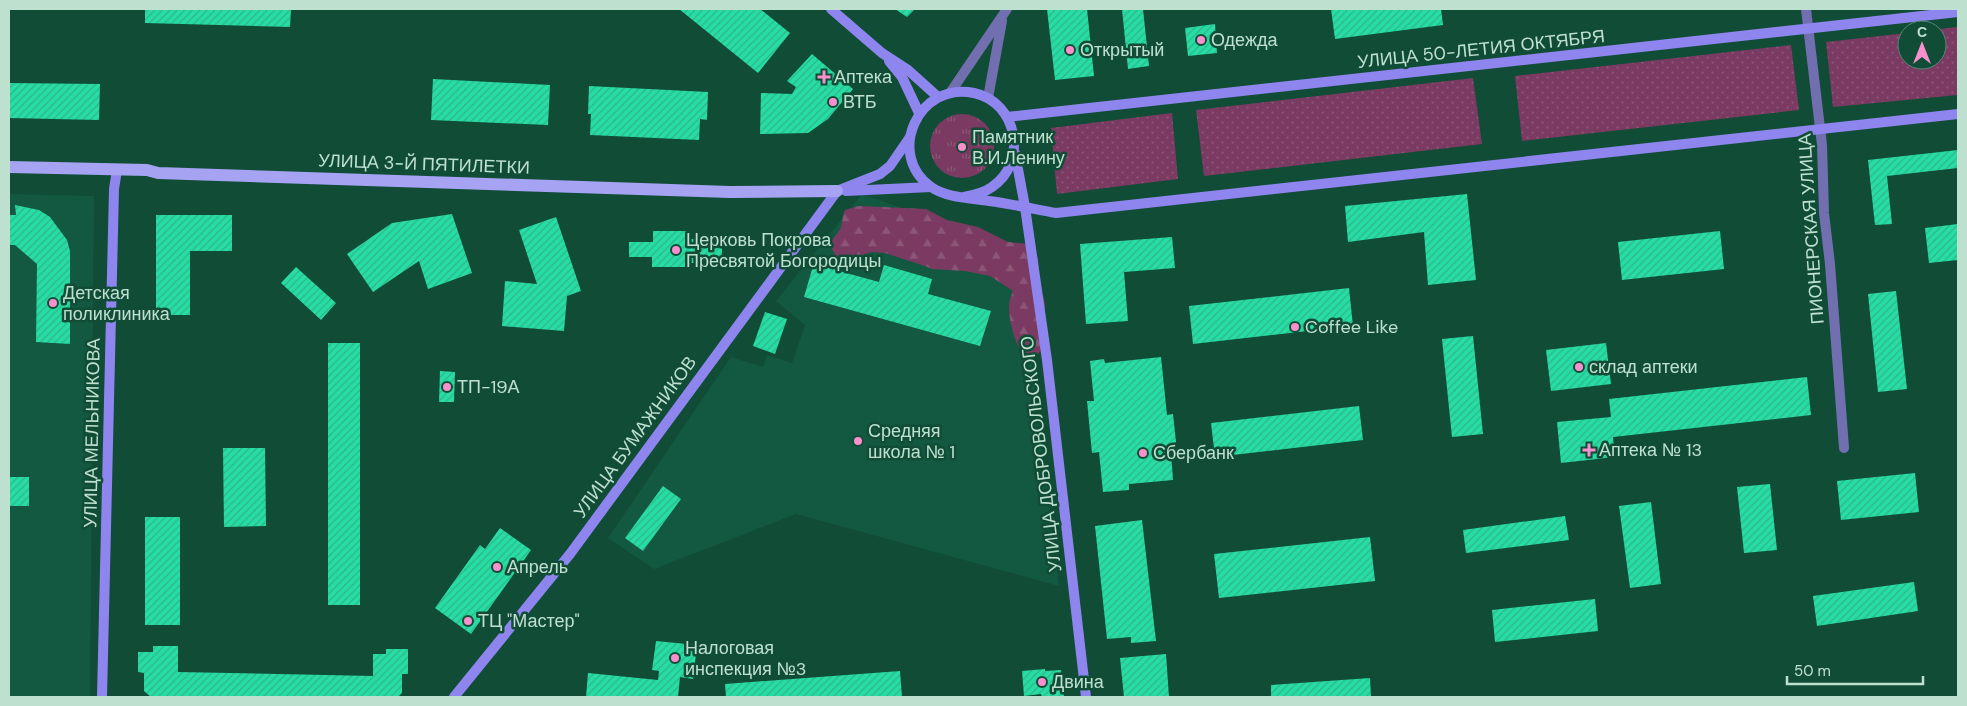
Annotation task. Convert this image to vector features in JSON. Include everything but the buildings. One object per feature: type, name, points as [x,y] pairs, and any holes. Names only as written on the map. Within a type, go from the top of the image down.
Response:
[{"type":"main road","points":[[831,9],[882,52],[908,70],[938,97]]},
{"type":"main road","name":"УЛИЦА 50-ЛЕТИЯ ОКТЯБРЯ","points":[[1008,117],[1958,12]]},
{"type":"main road","points":[[882,52],[902,77],[919,113]]},
{"type":"main road","points":[[964,197],[980,194],[993,187],[1002,179],[1012,162],[1015,148],[1013,129],[1008,117],[1000,107],[988,98],[968,92],[950,93],[938,97],[928,104],[919,113],[913,124],[910,136],[910,151],[919,174],[932,187],[951,196],[1056,213],[1958,114]]},
{"type":"main road","points":[[837,191],[885,170],[896,158],[910,136]]},
{"type":"main road","name":"УЛИЦА ДОБРОВОЛЬСКОГО","points":[[1015,148],[1047,360],[1086,697]]},
{"type":"main road","name":"УЛИЦА 3-Й ПЯТИЛЕТКИ","points":[[9,167],[730,192],[837,191]]},
{"type":"main road","name":"УЛИЦА МЕЛЬНИКОВА","points":[[102,697],[114,189],[118,170]]},
{"type":"main road","points":[[837,191],[932,187]]},
{"type":"main road","name":"УЛИЦА БУМАЖНИКОВ","points":[[454,697],[482,660],[570,554],[837,191]]},
{"type":"street","name":"ПИОНЕРСКАЯ УЛИЦА","points":[[1806,9],[1820,129],[1824,213],[1830,264],[1844,448]]},
{"type":"street","points":[[950,93],[1005,12]]},
{"type":"street","points":[[988,98],[1005,12]]},
{"type":"shaded area","points":[[9,194],[94,196],[90,697],[9,697]]},
{"type":"shaded area","name":"Средняя школа № 1","points":[[862,194],[1021,250],[1059,586],[796,514],[654,569],[608,538],[731,357],[763,367],[767,355],[792,363],[805,325],[776,301]]},
{"type":"green space","points":[[1958,27],[1958,95],[1833,107],[1826,42],[1897,34],[1897,70],[1947,70],[1947,28]]},
{"type":"green space","points":[[1791,45],[1799,110],[1522,141],[1515,76]]},
{"type":"green space","points":[[1473,78],[1482,144],[1204,176],[1196,110]]},
{"type":"green space","points":[[1172,113],[1178,179],[1057,194],[1051,128]]},
{"type":"green space","points":[[962,114],[980,119],[985,123],[989,128],[994,146],[989,164],[985,169],[980,173],[962,178],[944,173],[939,169],[935,164],[930,146],[935,128],[939,123],[944,119]]},
{"type":"green space","points":[[859,206],[926,209],[947,220],[978,227],[1008,242],[1030,244],[1038,258],[1039,281],[1045,303],[1043,348],[1035,356],[1028,357],[1022,352],[1017,344],[1009,313],[1009,302],[1013,291],[990,276],[965,271],[932,269],[885,253],[872,252],[865,254],[854,262],[841,260],[836,257],[830,245],[841,227],[843,214],[845,210]]},
{"type":"place","name":"Одежда","points":[[1201,40]]},
{"type":"place","name":"Открытый","points":[[1070,50]]},
{"type":"place","name":"Аптека","points":[[824,77]]},
{"type":"place","name":"ВТБ","points":[[833,102]]},
{"type":"place","name":"Памятник В.И.Ленину","points":[[962,147]]},
{"type":"place","name":"Церковь Покрова Пресвятой Богородицы","points":[[676,250]]},
{"type":"place","name":"Детская поликлиника","points":[[53,303]]},
{"type":"place","name":"Coffee Like","points":[[1295,327]]},
{"type":"place","name":"склад аптеки","points":[[1579,367]]},
{"type":"place","name":"ТП-19А","points":[[447,387]]},
{"type":"place","name":"Средняя школа № 1","points":[[858,441]]},
{"type":"place","name":"Аптека № 13","points":[[1589,450]]},
{"type":"place","name":"Сбербанк","points":[[1143,453]]},
{"type":"place","name":"Апрель","points":[[497,567]]},
{"type":"place","name":"ТЦ \"Мастер\"","points":[[468,621]]},
{"type":"place","name":"Налоговая инспекция №3","points":[[675,658]]},
{"type":"place","name":"Двина","points":[[1042,682]]}]
